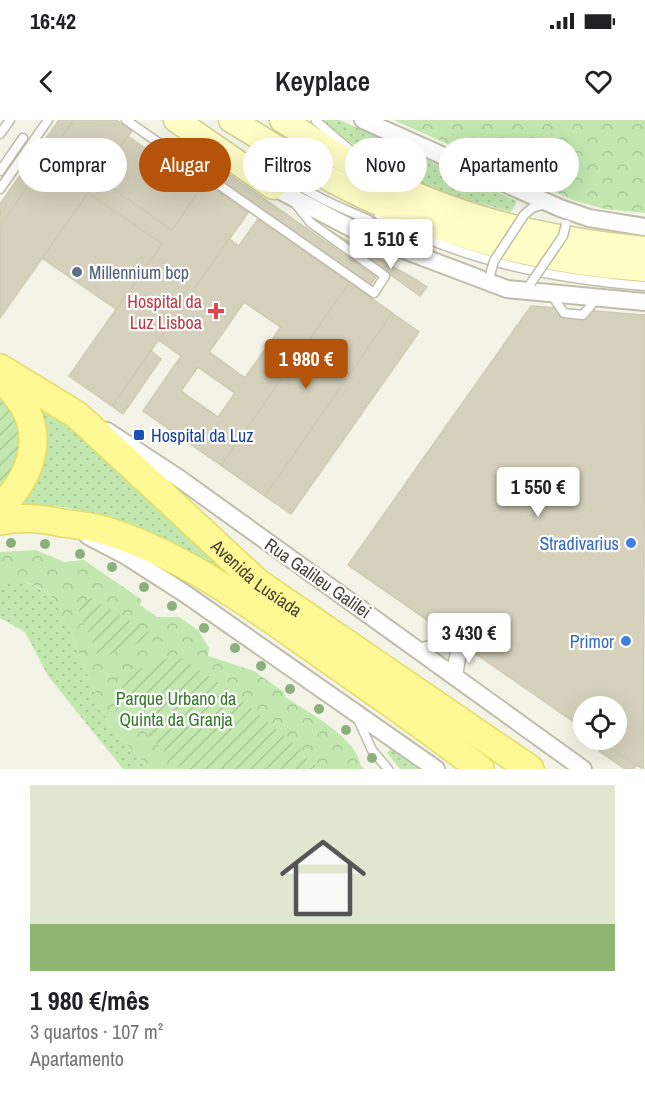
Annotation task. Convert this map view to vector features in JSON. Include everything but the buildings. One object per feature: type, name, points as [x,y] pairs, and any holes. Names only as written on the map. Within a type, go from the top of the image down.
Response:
[{"type":"main road","points":[[176,120],[243,165]]},
{"type":"main road","points":[[216,120],[243,154]]},
{"type":"main road","points":[[231,120],[255,138]]},
{"type":"main road","points":[[282,120],[370,175],[473,217],[527,233],[583,243],[645,249]]},
{"type":"main road","points":[[333,182],[438,228],[535,255],[586,264],[645,270]]},
{"type":"main road","name":"Avenida Lusíada","points":[[0,368],[77,415],[258,583],[479,769]]},
{"type":"main road","points":[[0,375],[24,406],[32,439],[30,467],[22,482],[0,507]]},
{"type":"main road","name":"Avenida Lusíada","points":[[0,522],[22,518],[64,523],[101,529],[125,537],[233,592],[530,769]]},
{"type":"street","points":[[363,120],[558,212],[645,227]]},
{"type":"street","points":[[284,192],[364,236],[489,279],[550,294],[645,302]]},
{"type":"street","name":"Rua Galileu Galilei","points":[[77,415],[132,446],[321,583],[338,592],[454,675],[574,767]]},
{"type":"street","points":[[64,523],[137,563],[436,769]]},
{"type":"lane","points":[[0,134],[10,120]]},
{"type":"lane","points":[[126,120],[372,296],[386,276],[311,223],[282,192]]},
{"type":"lane","points":[[0,189],[44,121]]},
{"type":"lane","points":[[316,121],[362,160],[400,179],[419,196]]},
{"type":"lane","points":[[0,171],[18,144]]},
{"type":"lane","points":[[312,192],[369,220]]},
{"type":"lane","points":[[338,195],[411,233],[464,252],[570,278],[645,286]]},
{"type":"lane","points":[[489,279],[494,261],[524,215],[532,207],[558,212],[563,236],[524,287]]},
{"type":"lane","points":[[417,649],[438,642],[446,633]]},
{"type":"lane","points":[[454,675],[460,643]]},
{"type":"lane","points":[[354,711],[372,750],[388,769]]},
{"type":"lane","points":[[440,751],[479,769]]},
{"type":"green space","points":[[322,120],[340,120],[379,138],[345,138]]},
{"type":"green space","points":[[394,120],[645,120],[645,213],[605,209],[575,201],[555,192],[579,192],[579,138],[439,138],[439,140]]},
{"type":"green space","points":[[427,160],[439,165],[439,190],[427,186]]},
{"type":"green space","points":[[445,192],[497,192],[517,201],[511,212]]},
{"type":"green space","points":[[0,388],[28,442],[0,500]]},
{"type":"green space","points":[[35,402],[115,464],[251,587],[99,515],[64,507],[20,504]]},
{"type":"green space","name":"Parque Urbano da Quinta da Granja","points":[[36,550],[64,562],[84,560],[142,600],[140,605],[157,617],[179,617],[198,630],[209,648],[208,656],[254,671],[284,692],[285,697],[341,735],[365,769],[150,769],[108,724],[58,603],[32,584],[17,580],[0,580],[0,552]]},
{"type":"green space","points":[[13,579],[38,587],[58,603],[108,724],[150,769],[123,769],[48,676],[25,632],[0,618],[0,580]]},
{"type":"green space","points":[[90,598],[155,636],[99,659],[78,609]]},
{"type":"green space","points":[[176,655],[227,688],[305,753],[304,755],[320,769],[181,769],[134,721],[140,715],[116,678]]},
{"type":"green space","points":[[391,748],[421,769],[400,769],[387,753]]},
{"type":"place","name":"Millennium bcp","points":[[77,272]]},
{"type":"place","name":"Hospital da Luz Lisboa","points":[[216,311]]},
{"type":"place","name":"Hospital da Luz","points":[[139,435]]},
{"type":"place","name":"Stradivarius","points":[[631,543]]},
{"type":"place","name":"Primor","points":[[626,641]]}]
